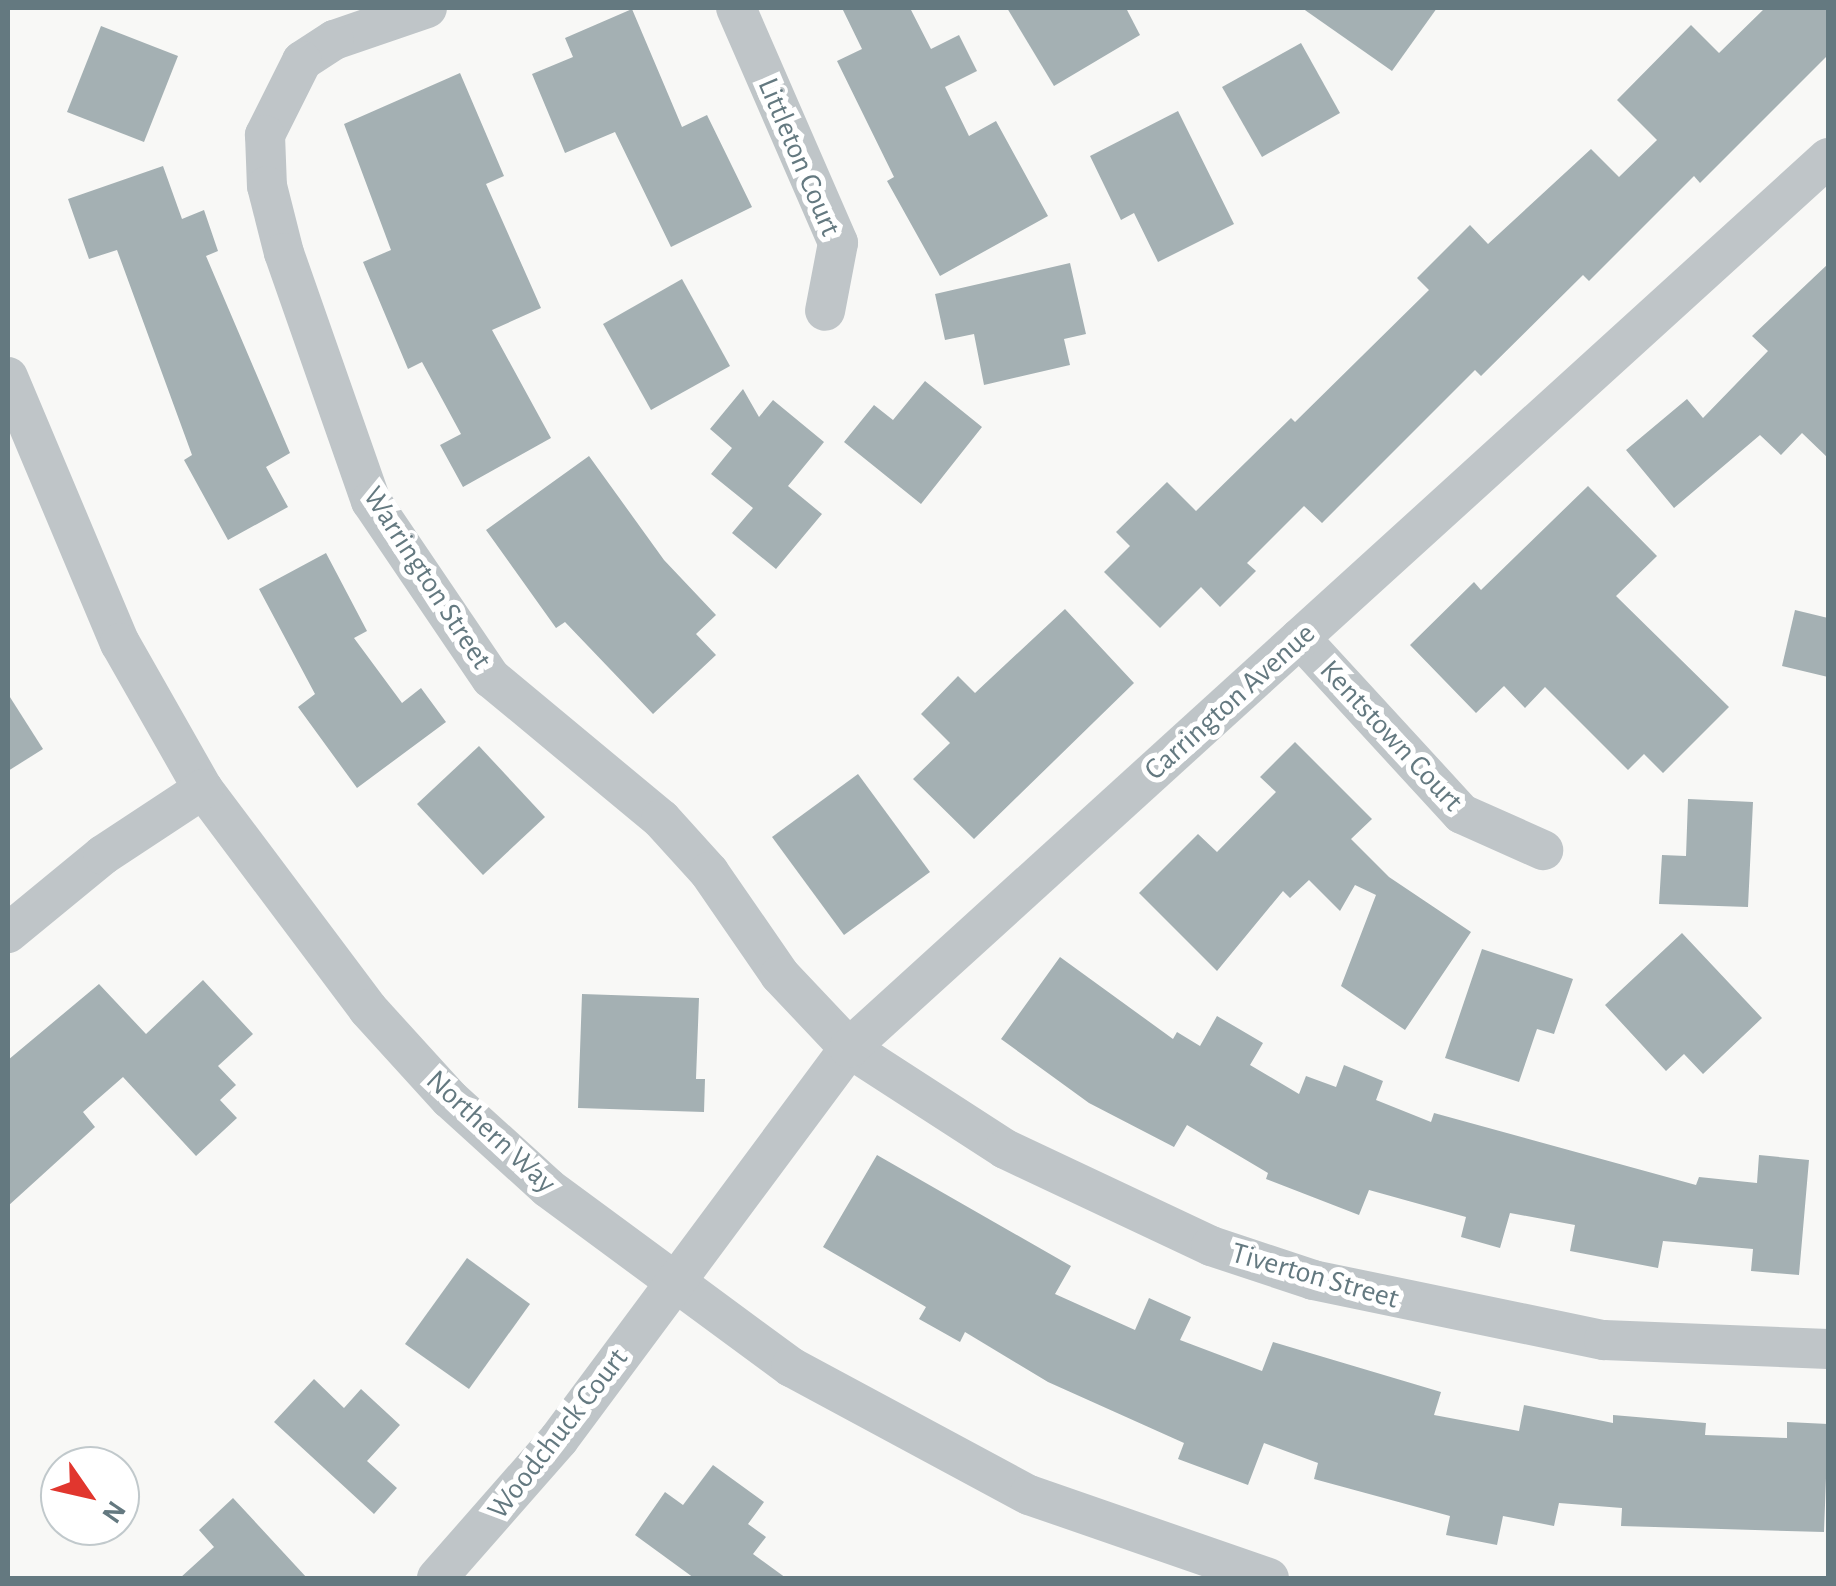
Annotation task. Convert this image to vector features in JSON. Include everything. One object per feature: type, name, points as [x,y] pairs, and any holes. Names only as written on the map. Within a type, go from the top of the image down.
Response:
[{"type":"street","name":"Warrington Street","points":[[426,8],[334,40],[302,61],[265,134],[267,186],[284,253],[371,501],[491,678],[661,819],[709,872],[780,974],[849,1048]]},
{"type":"street","name":"Littleton Court","points":[[736,8],[838,243],[826,311]]},
{"type":"street","name":"Carrington Avenue","points":[[674,1286],[849,1048],[1828,158]]},
{"type":"street","name":"Northern Way","points":[[8,377],[120,643],[203,789],[368,1009],[450,1099],[674,1286],[900,1430],[1029,1495],[1221,1572],[1268,1578]]},
{"type":"street","name":"Kentstown Court","points":[[1300,638],[1462,814],[1543,850]]},
{"type":"street","points":[[8,933],[103,855],[203,789]]},
{"type":"street","name":"Tiverton Street","points":[[849,1048],[1005,1150],[1210,1246],[1313,1280],[1604,1340],[1828,1350]]},
{"type":"street","name":"Woodchuck Court","points":[[437,1578],[559,1439],[674,1286]]},
{"type":"building","points":[[842,8],[910,8],[931,49],[959,35],[977,71],[945,87],[969,136],[996,121],[1048,216],[940,276],[887,181],[894,177],[837,61],[862,49]]},
{"type":"building","points":[[1007,8],[1126,8],[1140,35],[1054,86]]},
{"type":"building","points":[[1302,8],[1437,8],[1392,71]]},
{"type":"building","points":[[1765,8],[1828,8],[1828,55],[1700,183],[1694,176],[1589,281],[1583,275],[1481,376],[1475,370],[1322,523],[1304,506],[1247,563],[1256,571],[1220,607],[1201,587],[1160,628],[1104,572],[1130,546],[1116,532],[1167,482],[1196,511],[1291,418],[1295,422],[1429,290],[1417,278],[1470,225],[1488,244],[1591,149],[1619,177],[1657,140],[1617,100],[1691,25],[1719,53]]},
{"type":"building","points":[[632,9],[682,127],[707,115],[752,207],[671,247],[615,132],[565,153],[532,74],[573,57],[565,38]]},
{"type":"building","points":[[101,26],[178,56],[144,142],[67,112]]},
{"type":"building","points":[[1301,43],[1340,113],[1262,157],[1222,87]]},
{"type":"building","points":[[460,73],[504,176],[486,184],[541,308],[492,330],[551,438],[463,487],[440,445],[461,434],[422,362],[408,369],[363,262],[391,250],[344,124]]},
{"type":"building","points":[[1178,111],[1234,224],[1158,262],[1134,213],[1121,220],[1090,156]]},
{"type":"building","points":[[163,166],[182,219],[204,210],[218,251],[206,256],[290,453],[266,467],[288,507],[228,540],[184,460],[192,455],[117,250],[89,259],[68,199]]},
{"type":"building","points":[[1070,263],[1086,334],[1064,339],[1070,365],[984,385],[974,334],[945,340],[935,294]]},
{"type":"building","points":[[1828,264],[1828,458],[1802,433],[1781,455],[1760,435],[1674,508],[1626,450],[1687,399],[1703,418],[1768,351],[1752,336]]},
{"type":"building","points":[[682,279],[730,366],[651,410],[603,324]]},
{"type":"building","points":[[925,381],[982,427],[921,504],[844,442],[874,405],[893,420]]},
{"type":"building","points":[[743,389],[759,417],[773,400],[824,442],[788,486],[822,514],[776,569],[732,533],[753,508],[711,474],[732,448],[710,429]]},
{"type":"building","points":[[589,456],[664,560],[716,615],[696,634],[716,655],[653,714],[565,622],[556,628],[486,530]]},
{"type":"building","points":[[1588,486],[1657,556],[1616,596],[1729,707],[1663,773],[1644,754],[1628,770],[1545,687],[1525,708],[1504,686],[1476,713],[1410,645],[1474,582],[1481,590]]},
{"type":"building","points":[[326,553],[367,631],[354,638],[402,703],[421,688],[446,722],[357,788],[298,707],[315,694],[259,589]]},
{"type":"building","points":[[1065,609],[1134,683],[974,839],[913,779],[950,743],[921,714],[958,676],[975,693]]},
{"type":"building","points":[[1795,610],[1828,618],[1828,677],[1782,666]]},
{"type":"building","points":[[8,694],[43,749],[8,771]]},
{"type":"building","points":[[1295,742],[1372,819],[1351,839],[1389,877],[1471,932],[1405,1030],[1341,986],[1376,895],[1355,885],[1340,911],[1309,880],[1290,898],[1283,891],[1217,971],[1139,893],[1198,834],[1217,852],[1276,792],[1260,777]]},
{"type":"building","points":[[479,746],[545,817],[483,875],[417,804]]},
{"type":"building","points":[[858,774],[930,872],[844,935],[772,837]]},
{"type":"building","points":[[1688,799],[1753,802],[1748,907],[1659,904],[1662,855],[1686,856]]},
{"type":"building","points":[[1682,933],[1762,1018],[1703,1074],[1684,1054],[1666,1071],[1605,1005]]},
{"type":"building","points":[[1482,949],[1573,979],[1554,1034],[1537,1029],[1519,1082],[1445,1058]]},
{"type":"building","points":[[1060,957],[1173,1039],[1177,1032],[1200,1046],[1217,1016],[1263,1043],[1250,1065],[1299,1094],[1306,1076],[1336,1087],[1344,1065],[1383,1081],[1376,1100],[1431,1122],[1434,1113],[1696,1185],[1699,1177],[1757,1183],[1759,1155],[1809,1160],[1799,1275],[1751,1271],[1753,1249],[1663,1241],[1658,1268],[1570,1251],[1575,1225],[1510,1213],[1500,1248],[1461,1237],[1466,1217],[1369,1190],[1359,1215],[1266,1179],[1268,1173],[1187,1125],[1174,1147],[1089,1103],[1001,1039]]},
{"type":"building","points":[[203,980],[253,1034],[218,1066],[236,1085],[220,1100],[237,1118],[196,1156],[123,1077],[83,1112],[95,1127],[8,1206],[8,1060],[99,984],[146,1034]]},
{"type":"building","points":[[582,994],[699,998],[696,1079],[705,1079],[704,1112],[578,1108]]},
{"type":"building","points":[[877,1155],[1071,1266],[1055,1294],[1135,1330],[1149,1298],[1191,1317],[1180,1340],[1262,1371],[1273,1342],[1441,1392],[1434,1415],[1519,1431],[1524,1405],[1613,1423],[1613,1415],[1706,1423],[1705,1435],[1787,1438],[1787,1422],[1828,1424],[1824,1532],[1621,1526],[1622,1508],[1559,1503],[1554,1526],[1503,1516],[1497,1545],[1446,1535],[1450,1516],[1314,1479],[1318,1463],[1264,1443],[1248,1485],[1178,1459],[1184,1443],[1048,1382],[965,1332],[960,1342],[919,1319],[926,1307],[823,1247]]},
{"type":"building","points":[[467,1258],[530,1304],[469,1389],[405,1344]]},
{"type":"building","points":[[314,1379],[344,1408],[361,1389],[400,1425],[367,1461],[397,1488],[374,1514],[274,1422]]},
{"type":"building","points":[[713,1465],[764,1502],[748,1524],[766,1537],[753,1554],[786,1578],[694,1578],[635,1535],[665,1492],[683,1505]]},
{"type":"building","points":[[233,1498],[307,1578],[180,1578],[214,1547],[199,1530]]}]
